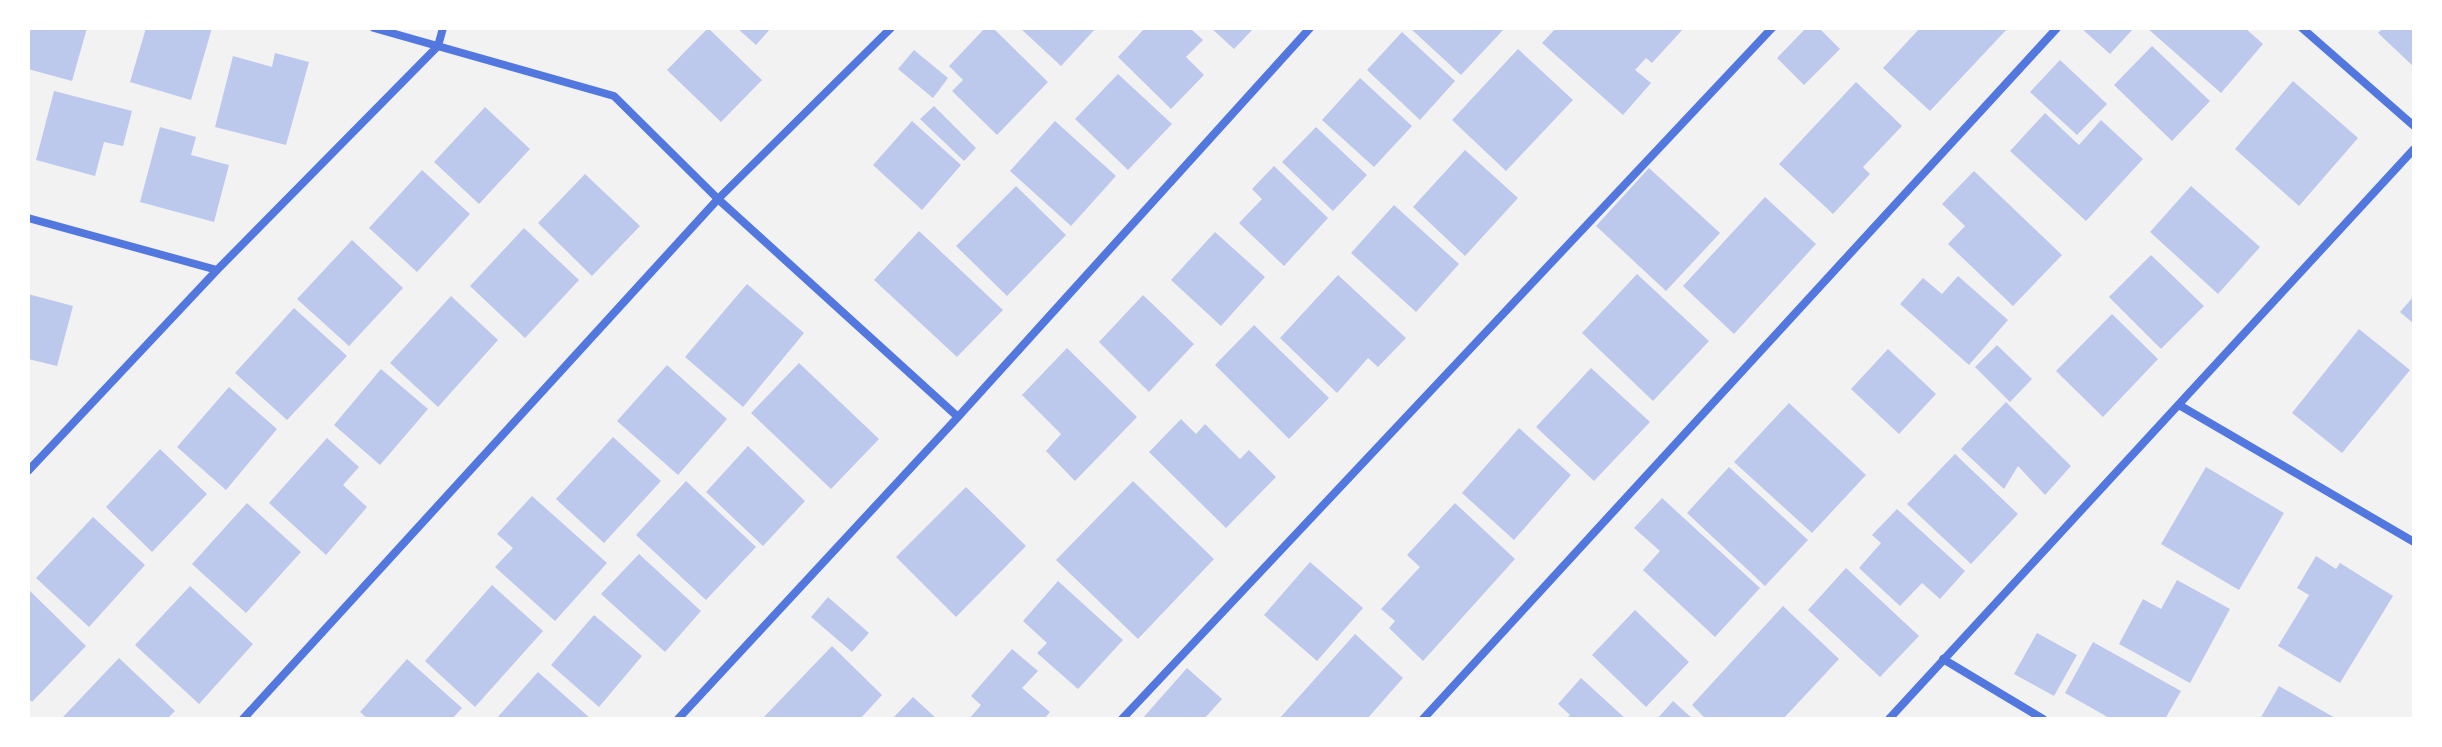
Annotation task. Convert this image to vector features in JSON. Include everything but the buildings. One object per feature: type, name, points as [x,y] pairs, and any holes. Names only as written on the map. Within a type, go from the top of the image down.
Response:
[{"type":"street","points":[[374,28],[614,96],[718,199],[958,417]]},
{"type":"street","points":[[28,471],[217,270],[438,46],[443,28]]},
{"type":"street","points":[[243,719],[718,199],[891,28]]},
{"type":"street","points":[[678,719],[958,417],[1310,28]]},
{"type":"street","points":[[1122,719],[1772,28]]},
{"type":"street","points":[[1423,719],[2057,28]]},
{"type":"street","points":[[2302,28],[2414,126]]},
{"type":"street","points":[[1889,719],[2414,149]]},
{"type":"street","points":[[28,218],[217,270]]},
{"type":"street","points":[[2179,405],[2414,542]]},
{"type":"street","points":[[1943,659],[2043,719]]}]
